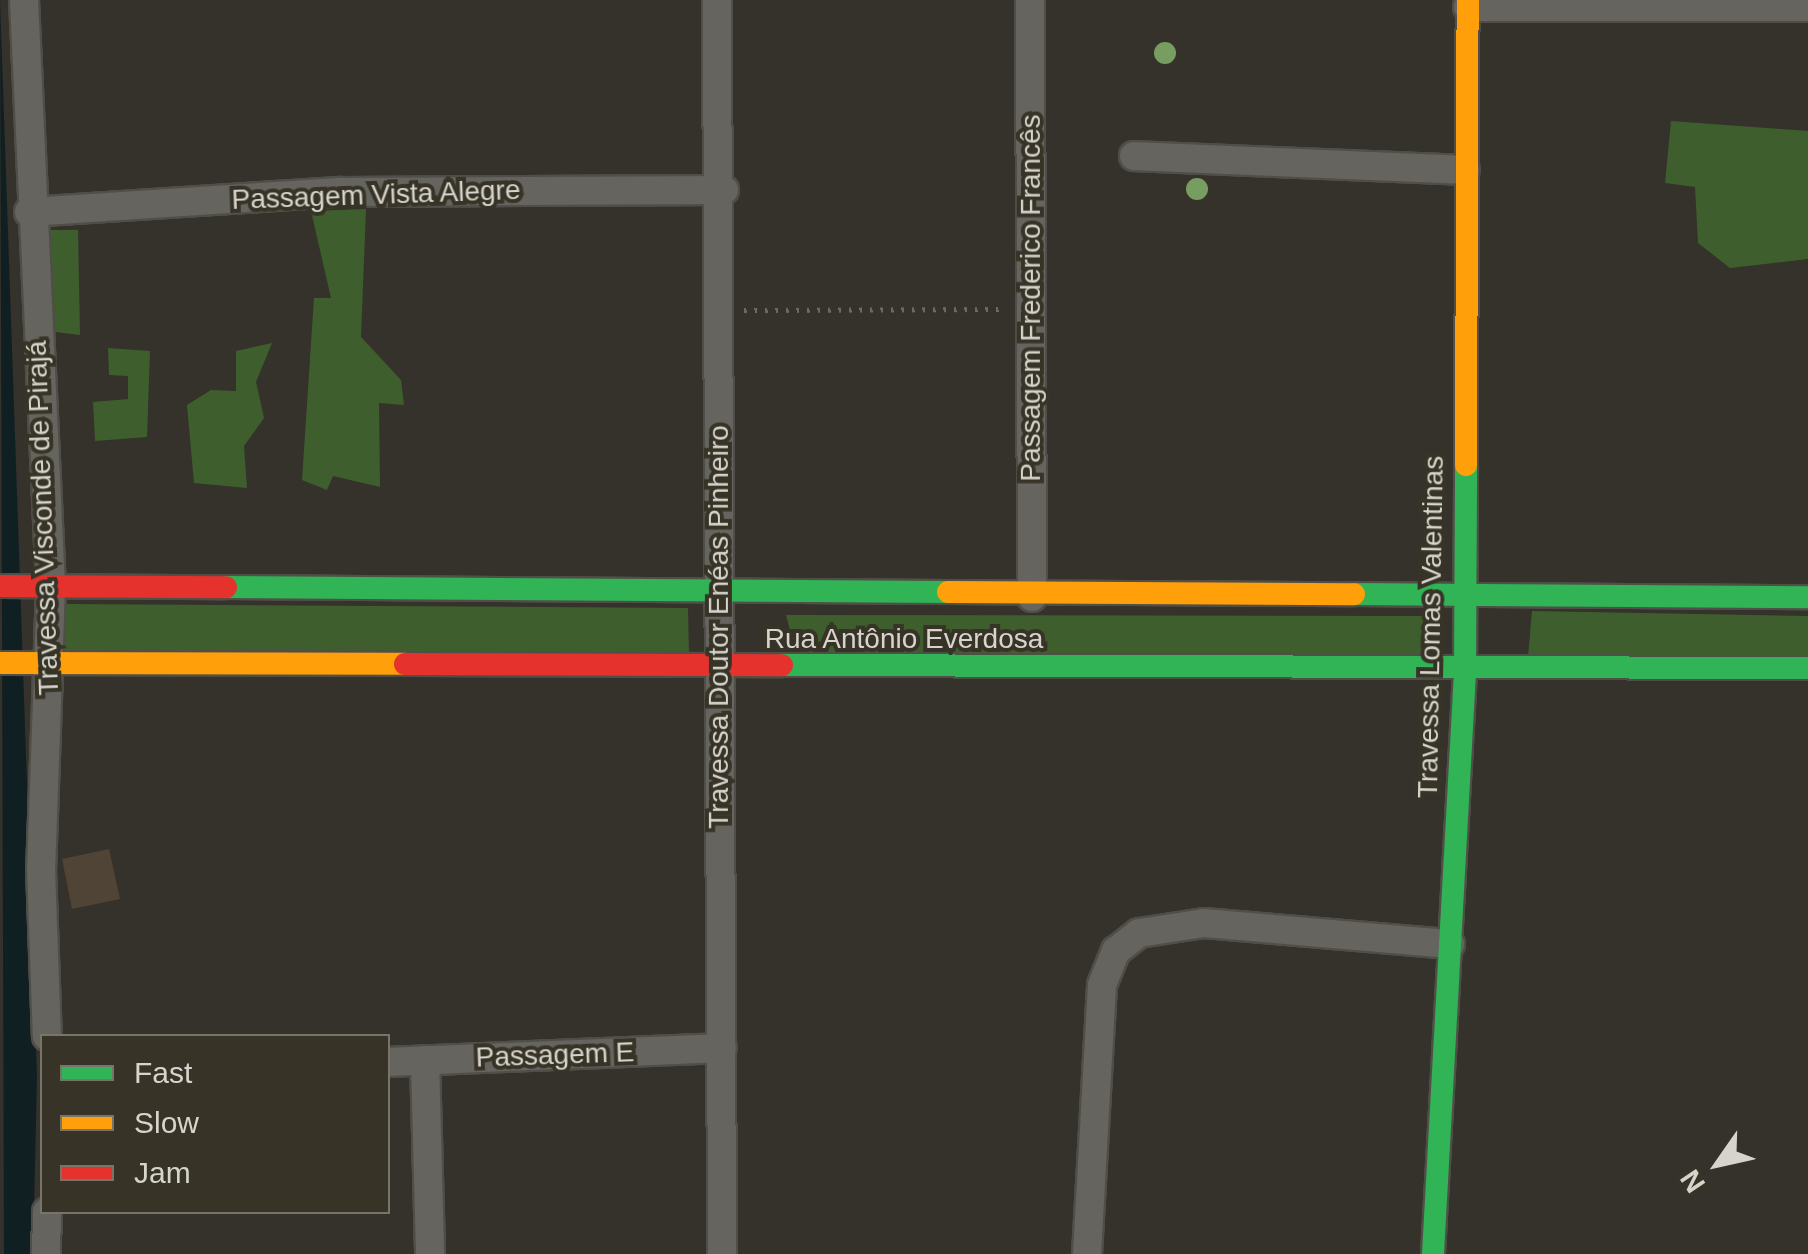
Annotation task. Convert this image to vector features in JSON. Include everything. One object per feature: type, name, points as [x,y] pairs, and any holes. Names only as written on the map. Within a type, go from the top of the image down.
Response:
[{"type":"street","name":"Travessa Visconde de Pirajá","points":[[24,0],[28,212],[47,587],[41,868],[47,1034]]},
{"type":"street","name":"Travessa Doutor Enéas Pinheiro","points":[[717,0],[724,190],[717,592],[722,1254]]},
{"type":"street","name":"Passagem Frederico Francês","points":[[1030,0],[1032,597]]},
{"type":"street","points":[[1468,4],[1808,6]]},
{"type":"street","name":"Travessa Lomas Valentinas","points":[[1433,1254],[1465,672],[1468,4]]},
{"type":"street","points":[[1134,156],[1465,170]]},
{"type":"street","name":"Passagem Vista Alegre","points":[[28,212],[341,192],[724,190]]},
{"type":"street","name":"Rua Antônio Everdosa","points":[[0,586],[1032,597],[1808,597]]},
{"type":"street","name":"Rua Antônio Everdosa","points":[[0,662],[1465,672],[1808,668]]},
{"type":"street","points":[[1087,1254],[1102,986],[1116,951],[1140,933],[1204,923],[1450,944]]},
{"type":"street","name":"Passagem E","points":[[390,1062],[722,1048]]},
{"type":"street","points":[[425,1060],[430,1254]]},
{"type":"street","points":[[46,1254],[47,1214]]},
{"type":"path","points":[[720,310],[1031,309]]},
{"type":"green space","points":[[1671,121],[1808,131],[1808,259],[1730,268],[1698,243],[1695,187],[1665,183]]},
{"type":"green space","points":[[366,209],[361,337],[401,380],[404,405],[379,403],[380,487],[333,476],[327,490],[302,480],[314,298],[331,298],[311,211]]},
{"type":"green space","points":[[37,230],[78,230],[80,335],[47,331]]},
{"type":"green space","points":[[272,343],[256,382],[264,418],[244,446],[247,488],[194,483],[187,405],[211,390],[236,391],[236,351]]},
{"type":"green space","points":[[108,348],[150,351],[147,437],[95,441],[93,402],[128,399],[128,376],[109,375]]},
{"type":"green space","points":[[65,604],[688,608],[689,655],[65,655]]},
{"type":"green space","points":[[1532,611],[1808,616],[1808,657],[1528,657]]},
{"type":"green space","points":[[786,615],[1423,616],[1425,656],[796,653]]},
{"type":"shaded area","points":[[0,0],[37,1076],[33,1254],[4,1254]]},
{"type":"building","points":[[109,849],[120,899],[72,909],[62,859]]},
{"type":"traffic: fast","points":[[1433,1254],[1465,672],[1466,465]]},
{"type":"traffic: fast","points":[[226,587],[948,592]]},
{"type":"traffic: fast","points":[[1354,594],[1808,597]]},
{"type":"traffic: fast","points":[[782,665],[1808,668]]},
{"type":"traffic: slow","points":[[1466,465],[1468,0]]},
{"type":"traffic: slow","points":[[948,592],[1354,594]]},
{"type":"traffic: slow","points":[[0,663],[405,664]]},
{"type":"traffic: jam","points":[[0,586],[226,587]]},
{"type":"traffic: jam","points":[[405,664],[782,665]]}]
